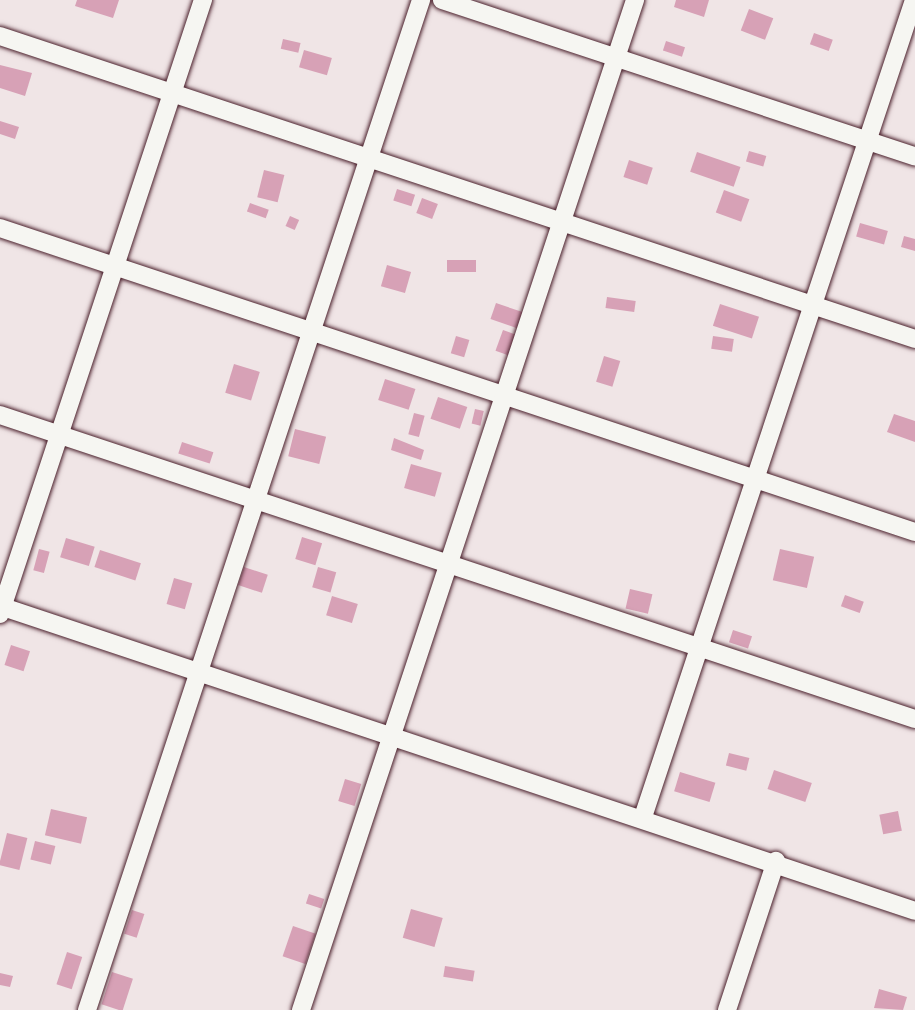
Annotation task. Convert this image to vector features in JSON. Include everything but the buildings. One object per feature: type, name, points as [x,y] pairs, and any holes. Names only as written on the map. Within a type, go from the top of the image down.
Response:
[{"type":"street","points":[[203,0],[1,609],[199,671],[391,737],[643,817],[915,910]]},
{"type":"street","points":[[87,1010],[421,0]]},
{"type":"street","points":[[442,0],[915,156]]},
{"type":"street","points":[[301,1010],[635,0]]},
{"type":"street","points":[[643,817],[914,0]]},
{"type":"street","points":[[0,36],[915,339]]},
{"type":"street","points":[[0,228],[312,330],[504,396],[756,476],[915,531]]},
{"type":"street","points":[[0,415],[256,498],[448,564],[700,644],[915,719]]},
{"type":"street","points":[[727,1010],[776,861]]}]
